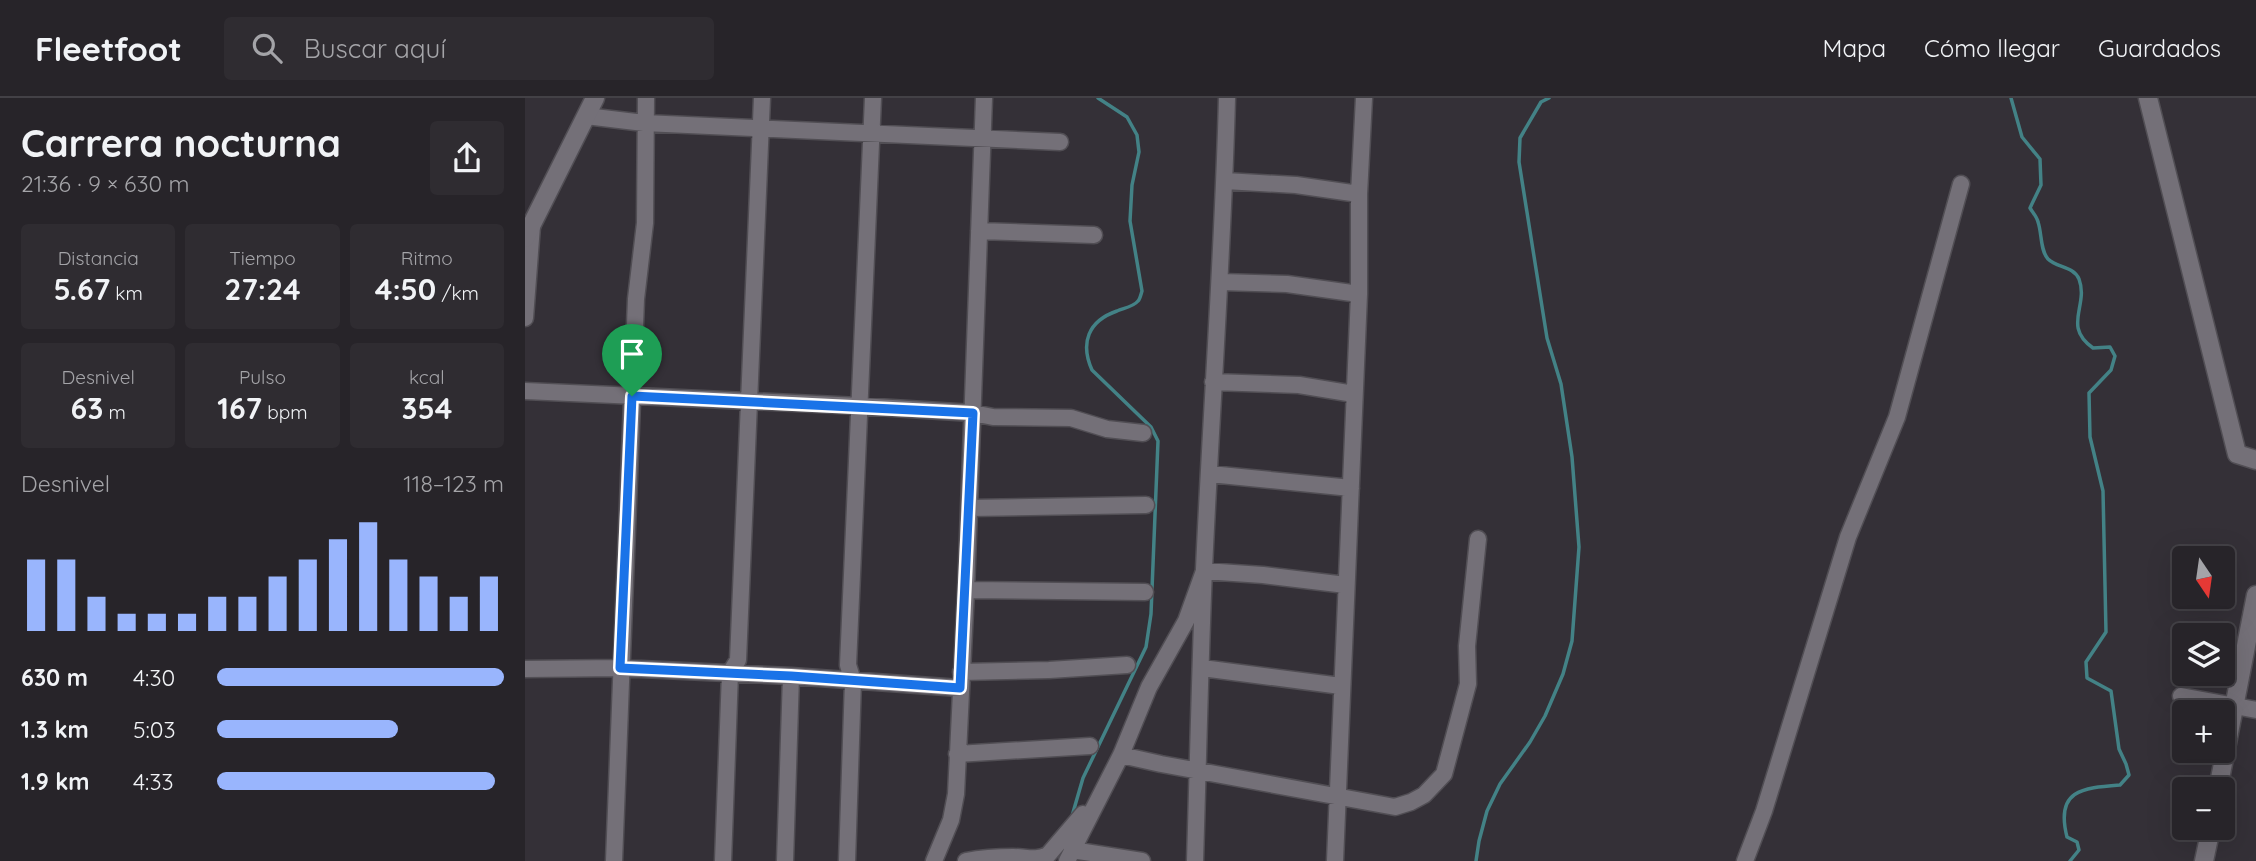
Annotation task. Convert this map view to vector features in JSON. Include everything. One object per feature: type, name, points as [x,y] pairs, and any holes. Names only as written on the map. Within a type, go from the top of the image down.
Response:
[{"type":"street","points":[[525,318],[529,231],[595,98]]},
{"type":"street","points":[[614,861],[636,299],[645,223],[646,98]]},
{"type":"street","points":[[723,861],[730,673],[738,660],[762,98]]},
{"type":"street","points":[[847,861],[853,681],[848,665],[873,98]]},
{"type":"street","points":[[934,861],[954,808],[966,590],[984,98]]},
{"type":"street","points":[[1195,861],[1204,571],[1213,382],[1221,282],[1227,98]]},
{"type":"street","points":[[1335,861],[1359,295],[1359,194],[1364,98]]},
{"type":"street","points":[[2148,98],[2237,454],[2256,460]]},
{"type":"street","points":[[586,116],[644,123],[1060,142]]},
{"type":"street","points":[[1225,181],[1296,185],[1359,194]]},
{"type":"street","points":[[1745,861],[1764,811],[1848,537],[1897,417],[1961,184]]},
{"type":"street","points":[[979,231],[1094,234]]},
{"type":"street","points":[[1221,282],[1287,284],[1359,295]]},
{"type":"street","points":[[1213,382],[1299,385],[1354,394]]},
{"type":"street","points":[[525,391],[860,406],[973,413],[993,417],[1071,418],[1107,429],[1143,433]]},
{"type":"street","points":[[1210,474],[1351,488]]},
{"type":"street","points":[[969,508],[1146,505]]},
{"type":"street","points":[[1121,755],[1395,807],[1424,795],[1444,774],[1468,684],[1467,646],[1478,539]]},
{"type":"street","points":[[1204,571],[1346,585]]},
{"type":"street","points":[[1142,861],[1069,855],[1121,755],[1149,687],[1187,621],[1204,571]]},
{"type":"street","points":[[966,590],[1145,592]]},
{"type":"street","points":[[2235,701],[2256,596]]},
{"type":"street","points":[[525,669],[620,668],[853,681],[961,680],[1128,665]]},
{"type":"street","points":[[1202,668],[1341,686]]},
{"type":"street","points":[[785,861],[791,676]]},
{"type":"street","points":[[2182,696],[2203,700]]},
{"type":"street","points":[[2235,706],[2256,710]]},
{"type":"street","points":[[957,754],[1090,746]]},
{"type":"street","points":[[966,861],[996,857],[1040,859],[1048,855],[1100,795]]},
{"type":"street","points":[[2204,861],[2208,840]]},
{"type":"waterway","points":[[1072,816],[1083,778],[1146,647],[1151,614],[1158,441],[1151,427],[1092,370],[1088,360],[1087,342],[1093,327],[1107,315],[1136,303],[1142,291],[1130,221],[1132,185],[1139,152],[1137,135],[1127,117],[1098,98]]},
{"type":"waterway","points":[[1476,861],[1487,811],[1500,784],[1545,716],[1563,674],[1572,641],[1579,547],[1572,457],[1561,384],[1547,338],[1519,162],[1520,138],[1541,102],[1549,98]]},
{"type":"waterway","points":[[2011,98],[2022,137],[2040,159],[2041,185],[2030,208],[2037,220],[2044,251],[2048,259],[2073,272],[2079,279],[2081,298],[2078,324],[2084,340],[2093,348],[2110,347],[2115,356],[2111,370],[2089,393],[2090,437],[2103,491],[2106,632],[2086,662],[2087,678],[2111,691],[2119,749],[2129,775],[2120,785],[2083,790],[2068,801],[2064,821],[2067,837],[2077,842],[2079,850],[2070,861]]},
{"type":"route","points":[[632,396],[973,413],[960,688],[620,668],[632,396]]}]
